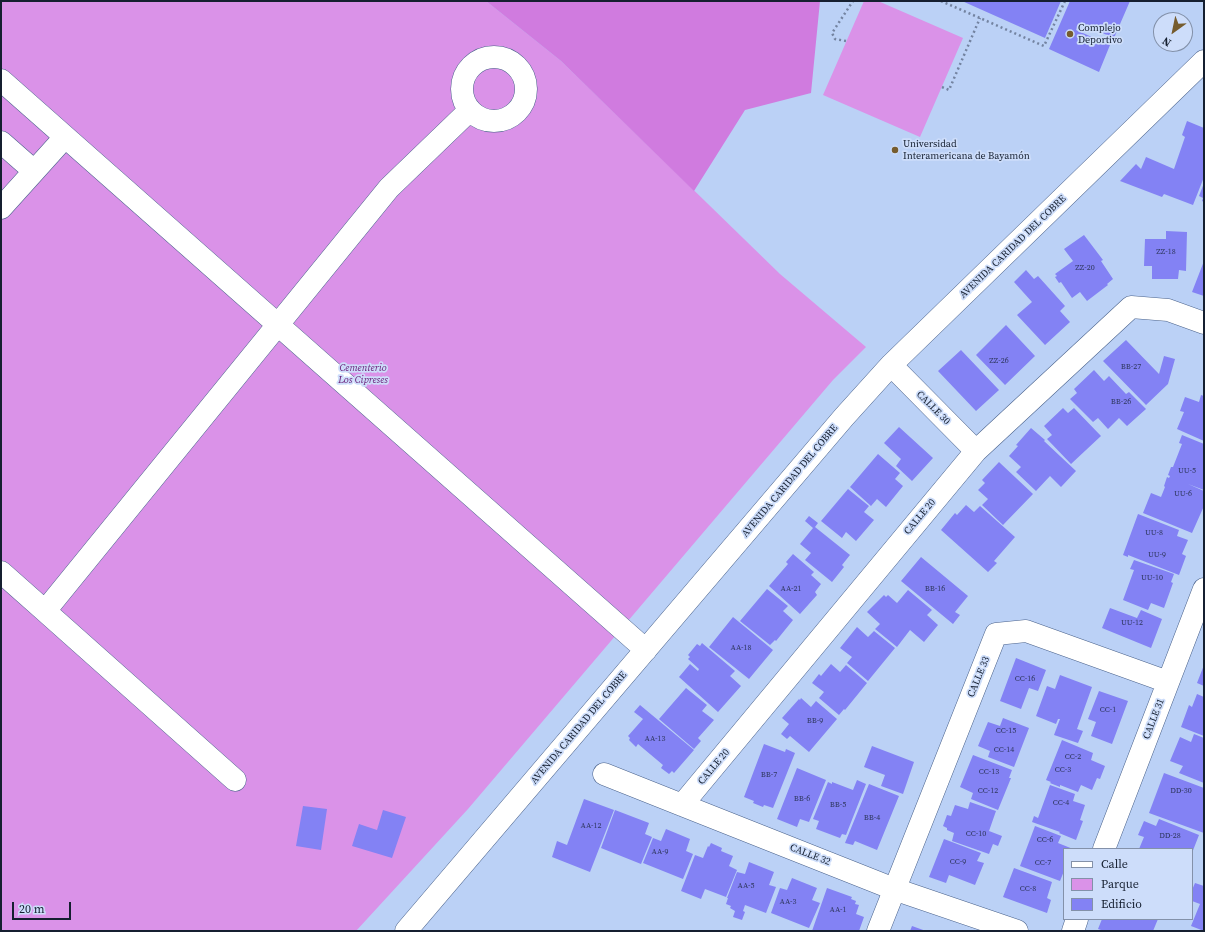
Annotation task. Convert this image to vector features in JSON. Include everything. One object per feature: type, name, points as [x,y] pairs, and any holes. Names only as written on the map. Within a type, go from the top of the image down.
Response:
[{"type":"street","name":"AVENIDA CARIDAD DEL COBRE","points":[[406,931],[844,417],[891,365],[1204,61]]},
{"type":"street","points":[[1,80],[646,650]]},
{"type":"street","points":[[45,611],[389,188],[470,110]]},
{"type":"street","points":[[1,208],[65,137]]},
{"type":"street","points":[[1,142],[34,171]]},
{"type":"street","name":"CALLE 20","points":[[682,805],[976,451],[1131,306],[1168,310],[1204,323]]},
{"type":"street","name":"CALLE 30","points":[[891,365],[976,451]]},
{"type":"street","points":[[1,572],[235,780]]},
{"type":"street","name":"CALLE 31","points":[[1104,848],[1204,589]]},
{"type":"street","name":"CALLE 33","points":[[894,888],[996,634],[1026,631],[1168,682]]},
{"type":"street","name":"CALLE 32","points":[[604,774],[894,888],[1017,931]]},
{"type":"street","points":[[878,931],[894,888]]},
{"type":"street","points":[[1073,931],[1077,920]]},
{"type":"path","points":[[846,41],[835,40],[832,33],[853,1]]},
{"type":"path","points":[[941,1],[1044,46],[1065,1]]},
{"type":"path","points":[[942,87],[949,90],[980,18]]},
{"type":"green space","name":"Cementerio Los Cipreses","points":[[1,1],[486,1],[561,61],[780,274],[866,347],[833,380],[468,809],[356,931],[1,931]]},
{"type":"green space","points":[[864,1],[878,1],[963,38],[920,137],[823,95]]},
{"type":"shaded area","points":[[486,1],[820,1],[811,93],[745,110],[694,191],[561,61]]},
{"type":"building","name":"Complejo Deportivo","points":[[962,1],[1061,1],[1045,38]]},
{"type":"building","name":"Complejo Deportivo","points":[[1070,1],[1130,1],[1114,38],[1079,23],[1076,30],[1110,45],[1099,72],[1049,49]]},
{"type":"building","points":[[1187,121],[1204,128],[1204,177],[1193,205],[1164,194],[1162,197],[1120,181],[1136,164],[1141,169],[1146,157],[1174,169],[1185,137],[1182,135]]},
{"type":"building","points":[[1204,183],[1204,202],[1202,201],[1203,198],[1199,196]]},
{"type":"building","points":[[1166,231],[1187,232],[1186,271],[1179,270],[1178,279],[1152,279],[1152,266],[1144,266],[1145,239],[1166,239]]},
{"type":"building","points":[[1084,235],[1103,260],[1101,261],[1113,279],[1107,284],[1108,285],[1087,301],[1080,292],[1072,298],[1061,282],[1059,283],[1055,277],[1057,276],[1055,274],[1073,261],[1064,249]]},
{"type":"building","points":[[1204,261],[1204,296],[1192,292]]},
{"type":"building","points":[[1026,270],[1034,279],[1038,276],[1065,306],[1060,311],[1070,322],[1045,345],[1017,315],[1032,302],[1014,282]]},
{"type":"building","points":[[1006,325],[1035,356],[1005,385],[976,355]]},
{"type":"building","points":[[1126,340],[1159,374],[1164,356],[1175,359],[1168,384],[1146,405],[1103,361]]},
{"type":"building","points":[[961,350],[999,390],[976,411],[938,371]]},
{"type":"building","points":[[1094,370],[1104,381],[1109,376],[1126,394],[1129,392],[1146,409],[1127,426],[1119,418],[1108,429],[1098,418],[1093,422],[1070,399],[1077,393],[1074,389]]},
{"type":"building","points":[[1201,395],[1204,396],[1204,441],[1177,429],[1184,412],[1180,411],[1185,397],[1199,402]]},
{"type":"building","points":[[1063,408],[1068,413],[1074,408],[1101,436],[1071,464],[1047,439],[1052,435],[1044,426]]},
{"type":"building","points":[[899,427],[933,458],[912,481],[896,466],[901,459],[884,443]]},
{"type":"building","points":[[1031,428],[1076,471],[1061,487],[1050,476],[1036,491],[1016,472],[1021,467],[1009,456],[1018,446],[1016,445]]},
{"type":"building","points":[[1182,435],[1204,444],[1204,490],[1188,484],[1204,491],[1204,506],[1192,533],[1143,513],[1151,493],[1161,497],[1167,477],[1169,478],[1170,476],[1168,475],[1171,467],[1173,467],[1182,444],[1179,443]]},
{"type":"building","points":[[878,454],[900,473],[895,479],[903,486],[886,507],[877,499],[871,506],[850,487]]},
{"type":"building","points":[[999,462],[1033,494],[1003,525],[982,505],[988,499],[978,490],[985,483],[982,480]]},
{"type":"building","points":[[848,489],[869,506],[864,512],[874,520],[856,541],[846,532],[842,538],[821,521]]},
{"type":"building","points":[[966,505],[974,512],[980,506],[1015,537],[994,561],[997,563],[988,572],[941,530],[955,513],[957,515]]},
{"type":"building","points":[[1138,514],[1179,530],[1177,536],[1188,540],[1182,554],[1186,556],[1179,575],[1128,555],[1128,557],[1123,555]]},
{"type":"building","points":[[809,516],[818,523],[815,527],[850,555],[842,565],[844,567],[832,582],[805,560],[811,553],[800,544],[813,528],[805,521]]},
{"type":"building","points":[[793,554],[814,572],[811,575],[821,584],[815,592],[817,595],[800,614],[769,586],[788,564],[786,562]]},
{"type":"building","points":[[921,557],[968,596],[955,612],[960,615],[953,624],[901,581]]},
{"type":"building","points":[[1134,560],[1174,574],[1171,582],[1173,583],[1164,608],[1151,603],[1148,610],[1123,600],[1134,570],[1130,569]]},
{"type":"building","points":[[767,589],[788,606],[783,611],[793,620],[776,641],[775,640],[770,645],[740,621]]},
{"type":"building","points":[[908,590],[932,610],[927,615],[938,625],[924,642],[910,630],[897,647],[875,629],[880,624],[867,612],[884,595],[886,597],[888,595],[897,603]]},
{"type":"building","points":[[1110,608],[1137,618],[1141,610],[1162,619],[1151,648],[1102,628]]},
{"type":"building","points":[[733,617],[773,650],[749,679],[709,647]]},
{"type":"building","points":[[857,627],[868,637],[874,631],[895,648],[868,681],[847,663],[852,657],[840,648]]},
{"type":"building","points":[[702,643],[735,671],[730,676],[741,686],[718,712],[679,677],[690,664],[698,671],[699,669],[688,659],[690,657],[688,655],[697,644],[700,646]]},
{"type":"building","points":[[1016,658],[1046,670],[1038,691],[1029,688],[1021,709],[1000,701]]},
{"type":"building","points":[[831,664],[840,672],[846,665],[867,683],[845,710],[844,709],[839,715],[819,698],[824,692],[812,683],[819,674],[821,676]]},
{"type":"building","points":[[1204,665],[1204,686],[1197,683]]},
{"type":"building","points":[[1060,675],[1092,687],[1077,729],[1083,731],[1078,743],[1054,735],[1060,719],[1058,719],[1056,724],[1036,716],[1047,686],[1055,689]]},
{"type":"building","points":[[686,688],[707,705],[702,711],[714,720],[698,738],[701,741],[694,749],[659,719]]},
{"type":"building","points":[[1099,691],[1128,701],[1112,744],[1091,736],[1096,722],[1088,719]]},
{"type":"building","points":[[1197,694],[1204,697],[1204,736],[1181,727],[1189,705],[1192,707]]},
{"type":"building","points":[[801,698],[811,707],[816,701],[837,719],[809,752],[790,736],[787,739],[781,734],[789,724],[782,718]]},
{"type":"building","points":[[640,705],[694,750],[674,773],[672,771],[669,774],[661,768],[663,765],[638,744],[636,747],[629,740],[630,738],[628,736],[643,719],[634,712]]},
{"type":"building","points":[[1003,718],[1029,728],[1014,767],[988,757],[990,751],[978,746],[988,722],[1000,726]]},
{"type":"building","points":[[1194,734],[1204,738],[1204,783],[1179,773],[1183,766],[1170,761],[1180,737],[1191,742]]},
{"type":"building","points":[[1062,740],[1093,753],[1091,760],[1105,766],[1100,779],[1097,778],[1092,790],[1081,785],[1078,792],[1060,785],[1060,787],[1046,780]]},
{"type":"building","points":[[764,744],[785,752],[786,749],[795,753],[773,808],[764,805],[763,807],[744,797]]},
{"type":"building","points":[[872,746],[914,762],[903,794],[881,786],[885,775],[864,767]]},
{"type":"building","points":[[973,755],[1012,770],[1009,778],[1011,778],[998,810],[971,799],[973,793],[960,787]]},
{"type":"building","points":[[797,768],[826,780],[809,822],[800,819],[797,827],[777,819]]},
{"type":"building","points":[[1164,773],[1204,788],[1204,833],[1149,813]]},
{"type":"building","points":[[857,780],[866,784],[846,835],[842,834],[840,838],[816,829],[819,821],[813,819],[828,782],[832,784],[832,782],[853,790]]},
{"type":"building","points":[[869,784],[899,796],[877,850],[855,841],[853,845],[845,843]]},
{"type":"building","points":[[1050,785],[1075,794],[1073,801],[1085,805],[1080,820],[1083,821],[1076,840],[1059,833],[1060,832],[1032,822],[1034,816],[1038,818]]},
{"type":"building","points":[[584,799],[614,810],[590,872],[552,857],[557,841],[567,845]]},
{"type":"building","points":[[970,802],[996,811],[989,831],[1002,836],[998,846],[993,844],[989,854],[952,841],[954,833],[947,830],[947,828],[943,826],[947,815],[951,816],[955,805],[968,809]]},
{"type":"building","points":[[303,806],[327,809],[321,850],[296,846]]},
{"type":"building","points":[[383,810],[406,817],[392,858],[352,846],[359,824],[377,830]]},
{"type":"building","points":[[615,810],[649,823],[645,834],[652,837],[641,864],[601,848]]},
{"type":"building","points":[[1159,819],[1199,835],[1193,850],[1193,848],[1139,848],[1144,837],[1138,835],[1144,821],[1156,826]]},
{"type":"building","points":[[1035,826],[1061,836],[1058,843],[1070,848],[1063,848],[1063,874],[1060,881],[1020,866]]},
{"type":"building","points":[[666,829],[690,839],[686,851],[693,854],[683,879],[643,863],[653,838],[661,841]]},
{"type":"building","points":[[944,839],[981,853],[977,861],[984,863],[975,885],[949,875],[946,883],[929,877]]},
{"type":"building","points":[[711,843],[722,848],[721,851],[733,856],[729,866],[737,870],[726,897],[705,889],[701,899],[681,891],[695,855],[703,858],[708,846],[709,847]]},
{"type":"building","points":[[749,862],[774,872],[769,885],[776,887],[766,913],[745,905],[743,911],[745,912],[742,920],[733,917],[735,911],[730,908],[731,906],[726,904],[737,872],[745,874]]},
{"type":"building","points":[[1014,868],[1052,882],[1047,898],[1051,900],[1047,913],[1003,897]]},
{"type":"building","points":[[792,878],[817,888],[812,900],[820,903],[809,928],[771,913],[780,888],[787,890]]},
{"type":"building","points":[[1195,883],[1204,886],[1204,931],[1191,926],[1200,904],[1193,901],[1193,888]]},
{"type":"building","points":[[827,888],[852,897],[851,899],[856,901],[855,904],[859,905],[856,914],[864,917],[859,931],[812,931]]},
{"type":"building","points":[[1102,920],[1158,920],[1153,931],[1104,931],[1098,929]]},
{"type":"building","points":[[912,926],[926,931],[910,931]]},
{"type":"place","name":"Complejo Deportivo","points":[[1070,34]]},
{"type":"place","name":"Universidad Interamericana de Bayamón","points":[[895,150]]}]
